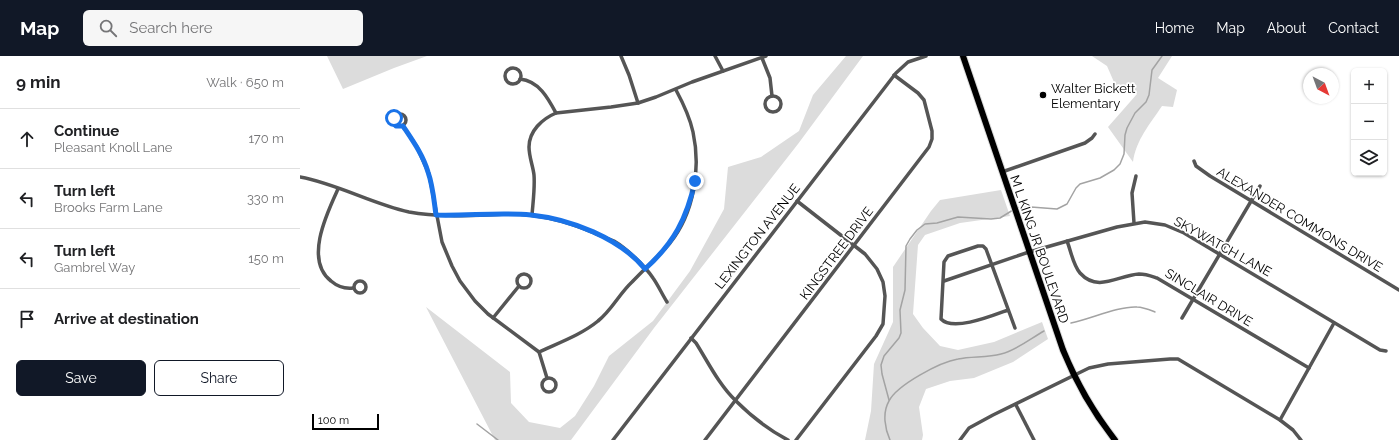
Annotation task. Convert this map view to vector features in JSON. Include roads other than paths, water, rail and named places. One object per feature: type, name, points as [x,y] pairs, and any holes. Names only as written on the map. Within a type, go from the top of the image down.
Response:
[{"type":"main road","name":"M L KING JR BOULEVARD","points":[[963,56],[1060,342],[1074,376],[1093,409],[1115,440]]},
{"type":"street","points":[[621,56],[638,103]]},
{"type":"street","points":[[715,56],[723,72]]},
{"type":"street","name":"LEXINGTON AVENUE","points":[[613,440],[894,74],[908,62],[926,56]]},
{"type":"street","points":[[532,215],[534,172],[529,147],[531,136],[539,124],[556,113],[638,103],[676,90],[692,82],[764,57],[770,78],[772,96]]},
{"type":"street","points":[[510,69],[517,70],[520,74],[520,79],[515,84],[510,84],[505,78],[506,72],[510,69]]},
{"type":"street","name":"KINGSTREE DRIVE","points":[[705,440],[925,154],[932,139],[932,132],[924,100],[918,93],[894,74]]},
{"type":"street","points":[[520,79],[526,80],[538,87],[550,100],[556,113]]},
{"type":"street","points":[[538,352],[580,333],[598,321],[614,304],[628,285],[657,258],[671,241],[683,222],[695,181],[695,147],[693,131],[684,106],[676,90]]},
{"type":"street","points":[[772,96],[779,100],[780,104],[777,110],[772,112],[768,110],[765,105],[766,100],[772,96]]},
{"type":"street","points":[[403,126],[417,147],[429,174],[442,242],[457,276],[475,301],[493,318],[538,352],[547,378]]},
{"type":"street","points":[[1002,172],[1085,143],[1095,134]]},
{"type":"street","name":"ALEXANDER COMMONS DRIVE","points":[[1194,161],[1196,166],[1205,173],[1251,202],[1399,290]]},
{"type":"street","points":[[1134,223],[1132,193],[1136,176]]},
{"type":"street","points":[[300,177],[313,180],[376,203],[403,210],[436,215],[532,215],[579,226],[614,241],[638,261],[653,277],[667,302]]},
{"type":"street","points":[[1182,318],[1260,186]]},
{"type":"street","points":[[338,189],[320,236],[319,257],[322,270],[327,278],[338,287],[348,289],[353,288]]},
{"type":"street","points":[[796,440],[876,336],[883,324],[885,296],[883,282],[877,269],[865,254],[797,201]]},
{"type":"street","name":"SKYWATCH LANE","points":[[944,281],[1029,252],[1116,227],[1145,222],[1165,225],[1184,233],[1380,350],[1386,351]]},
{"type":"street","name":"SINCLAIR DRIVE","points":[[1067,241],[1080,273],[1090,280],[1106,282],[1138,274],[1147,274],[1157,278],[1309,368]]},
{"type":"street","points":[[1008,310],[972,323],[947,323],[941,319],[944,262],[948,256],[978,246],[983,246],[986,249],[1015,328]]},
{"type":"street","points":[[493,318],[519,286]]},
{"type":"street","points":[[1280,420],[1334,323]]},
{"type":"street","points":[[691,338],[696,343],[735,401],[776,433],[788,440]]},
{"type":"street","points":[[960,440],[969,428],[1089,368],[1108,364],[1178,359],[1280,420],[1293,430],[1301,440]]},
{"type":"street","points":[[547,378],[553,379],[556,383],[556,387],[551,392],[546,392],[542,388],[543,381],[547,378]]},
{"type":"street","points":[[1016,405],[1034,440]]},
{"type":"waterway","points":[[1016,208],[1031,207],[1057,209],[1067,204],[1080,184],[1100,178],[1114,170],[1120,164],[1124,154],[1127,128],[1135,113],[1146,102],[1149,95],[1152,70],[1162,56]]},
{"type":"waterway","points":[[889,400],[881,365],[884,356],[899,338],[901,333],[900,310],[905,290],[906,246],[910,239],[917,230],[925,224],[937,223],[958,217],[991,219],[1000,218],[1013,210]]},
{"type":"waterway","points":[[1071,323],[1130,307],[1137,307],[1155,312]]},
{"type":"waterway","points":[[890,440],[885,421],[887,406],[894,395],[910,381],[930,369],[950,361],[963,358],[985,357],[1007,352],[1044,331]]},
{"type":"waterway","points":[[477,424],[498,440]]},
{"type":"place","name":"Walter Bickett Elementary","points":[[1043,95]]}]
